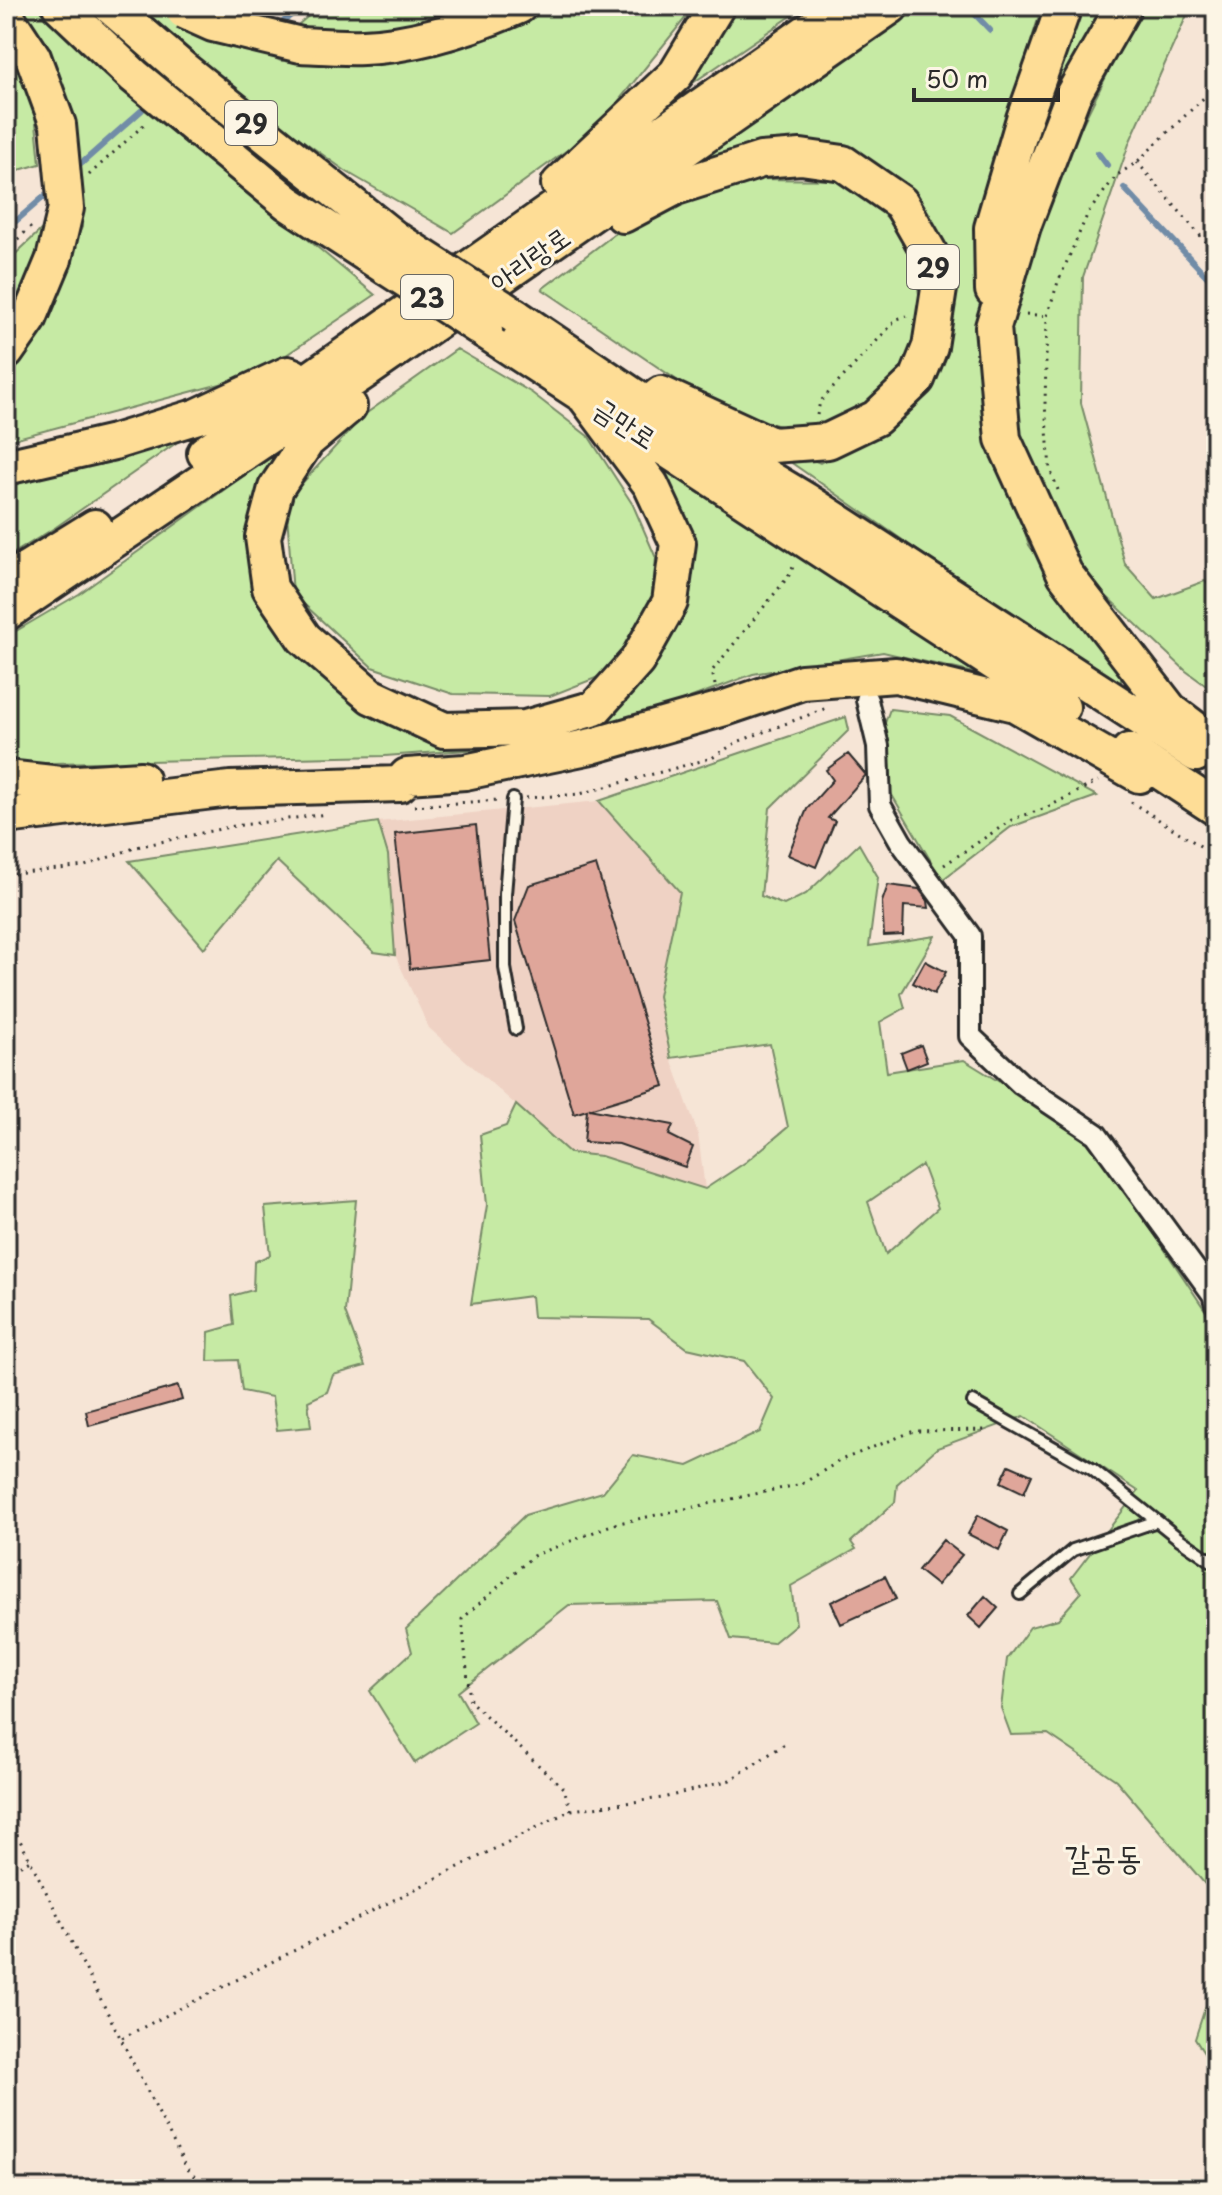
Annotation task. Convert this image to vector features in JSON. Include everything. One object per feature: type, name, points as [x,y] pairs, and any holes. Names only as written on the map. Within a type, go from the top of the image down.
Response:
[{"type":"highway","name":"금만로","points":[[60,6],[134,76],[288,203],[515,316],[647,405],[805,500],[1216,768]]},
{"type":"highway","name":"금만로","points":[[110,6],[390,253],[485,331],[1216,808]]},
{"type":"highway","points":[[180,8],[213,24],[301,45],[365,47],[429,37],[490,19],[519,6]]},
{"type":"highway","points":[[566,216],[552,190],[676,74],[717,6]]},
{"type":"highway","name":"아리랑로","points":[[6,613],[367,370],[844,6]]},
{"type":"highway","name":"아리랑로","points":[[6,582],[114,515],[308,380],[891,6]]},
{"type":"highway","points":[[1008,320],[992,228],[1024,119],[1064,6]]},
{"type":"highway","points":[[1124,6],[1073,95],[1023,226],[1008,320],[1003,439],[1065,574],[1170,710],[1216,745]]},
{"type":"highway","points":[[6,16],[33,57],[58,125],[66,208],[54,259],[29,319],[6,352]]},
{"type":"highway","name":"29","points":[[566,216],[602,227],[676,187],[761,160],[801,157],[843,163],[901,203],[929,252],[939,289],[930,347],[917,379],[876,418],[851,432],[828,441],[772,445],[661,394],[647,405]]},
{"type":"highway","points":[[367,370],[362,395],[307,441],[276,488],[263,537],[270,588],[304,638],[371,696],[444,730],[525,728],[595,708],[637,661],[670,602],[678,543],[651,485],[584,395]]},
{"type":"highway","points":[[6,467],[114,442],[198,416],[288,374],[308,380]]},
{"type":"highway","points":[[407,791],[465,772],[592,746],[725,708],[802,682],[896,675],[1015,704],[1139,775],[1148,764]]},
{"type":"highway","points":[[6,778],[61,784],[236,774],[398,771],[407,791]]},
{"type":"highway","points":[[6,816],[230,789],[400,784],[407,791]]},
{"type":"street","points":[[867,700],[878,746],[880,805],[901,842],[970,936],[970,1036],[1021,1084],[1096,1134],[1213,1294],[1216,1304]]},
{"type":"lane","points":[[513,799],[505,894],[505,968],[516,1029]]},
{"type":"lane","points":[[973,1402],[1092,1469],[1216,1564]]},
{"type":"lane","points":[[1020,1594],[1073,1550],[1157,1521]]},
{"type":"path","points":[[1060,496],[1050,469],[1045,404],[1047,316],[1058,282],[1088,213],[1116,176],[1137,162],[1216,86]]},
{"type":"path","points":[[1137,162],[1216,254]]},
{"type":"path","points":[[6,233],[13,243]]},
{"type":"path","points":[[815,423],[820,402],[897,319],[915,313]]},
{"type":"path","points":[[1008,320],[1047,316]]},
{"type":"path","points":[[716,689],[712,671],[788,577],[796,560]]},
{"type":"path","points":[[407,791],[513,799],[580,794],[712,758],[737,742],[840,703],[867,700]]},
{"type":"path","points":[[926,877],[1013,819],[1046,808],[1098,781],[1087,773]]},
{"type":"path","points":[[1124,797],[1216,856]]},
{"type":"path","points":[[6,875],[85,866],[137,847],[234,826],[329,814]]},
{"type":"path","points":[[571,1810],[564,1789],[470,1701],[462,1619],[533,1556],[614,1524],[802,1484],[841,1460],[914,1431],[973,1428],[1026,1432]]},
{"type":"path","points":[[122,2038],[571,1810],[663,1798],[730,1780],[788,1742]]},
{"type":"path","points":[[6,1813],[186,2167],[205,2189]]},
{"type":"path","points":[[6,1873],[30,1860]]},
{"type":"shaded area","points":[[599,801],[680,892],[658,996],[671,1058],[698,1134],[705,1189],[601,1156],[570,1153],[429,1028],[395,955],[388,855],[378,822]]},
{"type":"green space","points":[[17,6],[37,6],[135,96],[375,295],[258,374],[6,441],[6,369],[18,360],[82,227],[67,96]]},
{"type":"green space","points":[[129,6],[153,6],[281,61],[451,51],[553,6],[695,6],[596,129],[453,233],[347,172],[260,110]]},
{"type":"green space","points":[[320,6],[478,6],[374,32],[292,30]]},
{"type":"green space","points":[[732,6],[806,6],[650,112]]},
{"type":"green space","points":[[915,6],[1042,6],[1014,97],[987,412],[1029,545],[1121,674],[1121,692],[753,436],[820,463],[881,430],[929,384],[937,241],[893,176],[800,141],[689,162]]},
{"type":"green space","points":[[1074,6],[1110,6],[1037,153],[999,203]]},
{"type":"green space","points":[[1144,6],[1191,6],[1130,141],[1083,277],[1081,403],[1125,564],[1156,599],[1205,581],[1216,595],[1216,693],[1186,671],[1071,563],[1019,437],[1008,328],[1043,204],[1128,32]]},
{"type":"green space","points":[[6,42],[33,92],[40,164],[19,170],[6,151]]},
{"type":"green space","points":[[739,179],[853,180],[911,244],[924,325],[890,390],[842,424],[793,430],[717,407],[542,289],[628,224]]},
{"type":"green space","points":[[43,228],[39,256],[6,326],[6,263]]},
{"type":"green space","points":[[457,349],[532,393],[589,437],[633,505],[656,558],[650,613],[606,674],[550,696],[453,694],[372,667],[293,594],[286,501],[364,415]]},
{"type":"green space","points":[[199,427],[56,527],[6,558],[6,476]]},
{"type":"green space","points":[[634,441],[987,676],[883,652],[753,674],[658,710],[523,746],[385,756],[6,764],[6,637],[79,594],[278,451],[251,547],[283,640],[397,723],[563,728],[678,616]]},
{"type":"green space","points":[[890,709],[950,716],[1097,796],[1011,827],[942,880],[889,790],[885,723]]},
{"type":"green space","points":[[846,717],[849,730],[770,808],[761,896],[784,905],[806,894],[859,844],[878,877],[869,946],[935,936],[901,994],[905,1008],[880,1022],[887,1072],[964,1060],[1079,1131],[1099,1151],[1205,1310],[1216,1341],[1216,1897],[1116,1780],[1048,1734],[1011,1735],[1001,1708],[1007,1659],[1030,1627],[1058,1619],[1081,1593],[1071,1578],[1138,1491],[1024,1416],[937,1448],[897,1484],[895,1502],[851,1542],[856,1549],[791,1586],[796,1624],[773,1643],[731,1639],[717,1601],[569,1605],[458,1692],[476,1723],[415,1763],[370,1691],[412,1652],[406,1629],[525,1515],[603,1492],[633,1455],[688,1466],[760,1432],[774,1399],[744,1361],[687,1348],[648,1319],[533,1317],[531,1296],[471,1304],[487,1205],[480,1135],[506,1126],[516,1105],[570,1153],[601,1156],[705,1189],[746,1162],[788,1127],[770,1044],[671,1058],[658,996],[680,892],[599,801]],"holes":[[[922,1165],[938,1208],[886,1254],[868,1202]]]},
{"type":"green space","points":[[378,822],[388,855],[395,955],[374,952],[277,861],[204,948],[129,861]]},
{"type":"green space","points":[[356,1200],[345,1312],[365,1366],[333,1375],[327,1392],[308,1401],[311,1427],[277,1430],[272,1397],[242,1391],[238,1360],[208,1361],[209,1332],[234,1325],[231,1296],[253,1290],[254,1262],[270,1255],[265,1207]]},
{"type":"green space","points":[[1216,1992],[1216,2072],[1195,2039],[1205,2008]]},
{"type":"building","points":[[848,754],[866,775],[828,818],[835,821],[816,867],[788,855],[807,809],[833,780],[826,770]]},
{"type":"building","points":[[476,825],[490,960],[410,969],[395,834]]},
{"type":"building","points":[[596,865],[664,1086],[589,1109],[673,1125],[669,1135],[693,1147],[685,1167],[619,1144],[584,1142],[587,1110],[574,1114],[515,921],[529,885]]},
{"type":"building","points":[[888,885],[919,889],[928,901],[929,908],[904,906],[903,935],[884,936],[882,902]]},
{"type":"building","points":[[925,961],[946,972],[934,994],[913,983]]},
{"type":"building","points":[[921,1045],[927,1061],[907,1069],[901,1053]]},
{"type":"building","points":[[178,1386],[182,1400],[89,1426],[86,1411]]},
{"type":"building","points":[[1009,1465],[1032,1475],[1024,1493],[1001,1482]]},
{"type":"building","points":[[978,1515],[1008,1531],[999,1550],[968,1534]]},
{"type":"building","points":[[943,1540],[962,1555],[937,1585],[918,1570]]},
{"type":"building","points":[[885,1576],[896,1599],[841,1624],[831,1602]]},
{"type":"building","points":[[985,1596],[998,1608],[981,1628],[968,1616]]},
{"type":"waterway","points":[[249,10],[253,6]]},
{"type":"waterway","points":[[283,22],[301,6]]},
{"type":"waterway","points":[[967,6],[990,30]]},
{"type":"waterway","points":[[73,171],[142,110]]},
{"type":"waterway","points":[[1098,153],[1107,165]]},
{"type":"waterway","points":[[1124,188],[1216,286]]},
{"type":"waterway","points":[[16,221],[53,189]]},
{"type":"district","name":"갈공동","points":[[1103,1856]]}]
